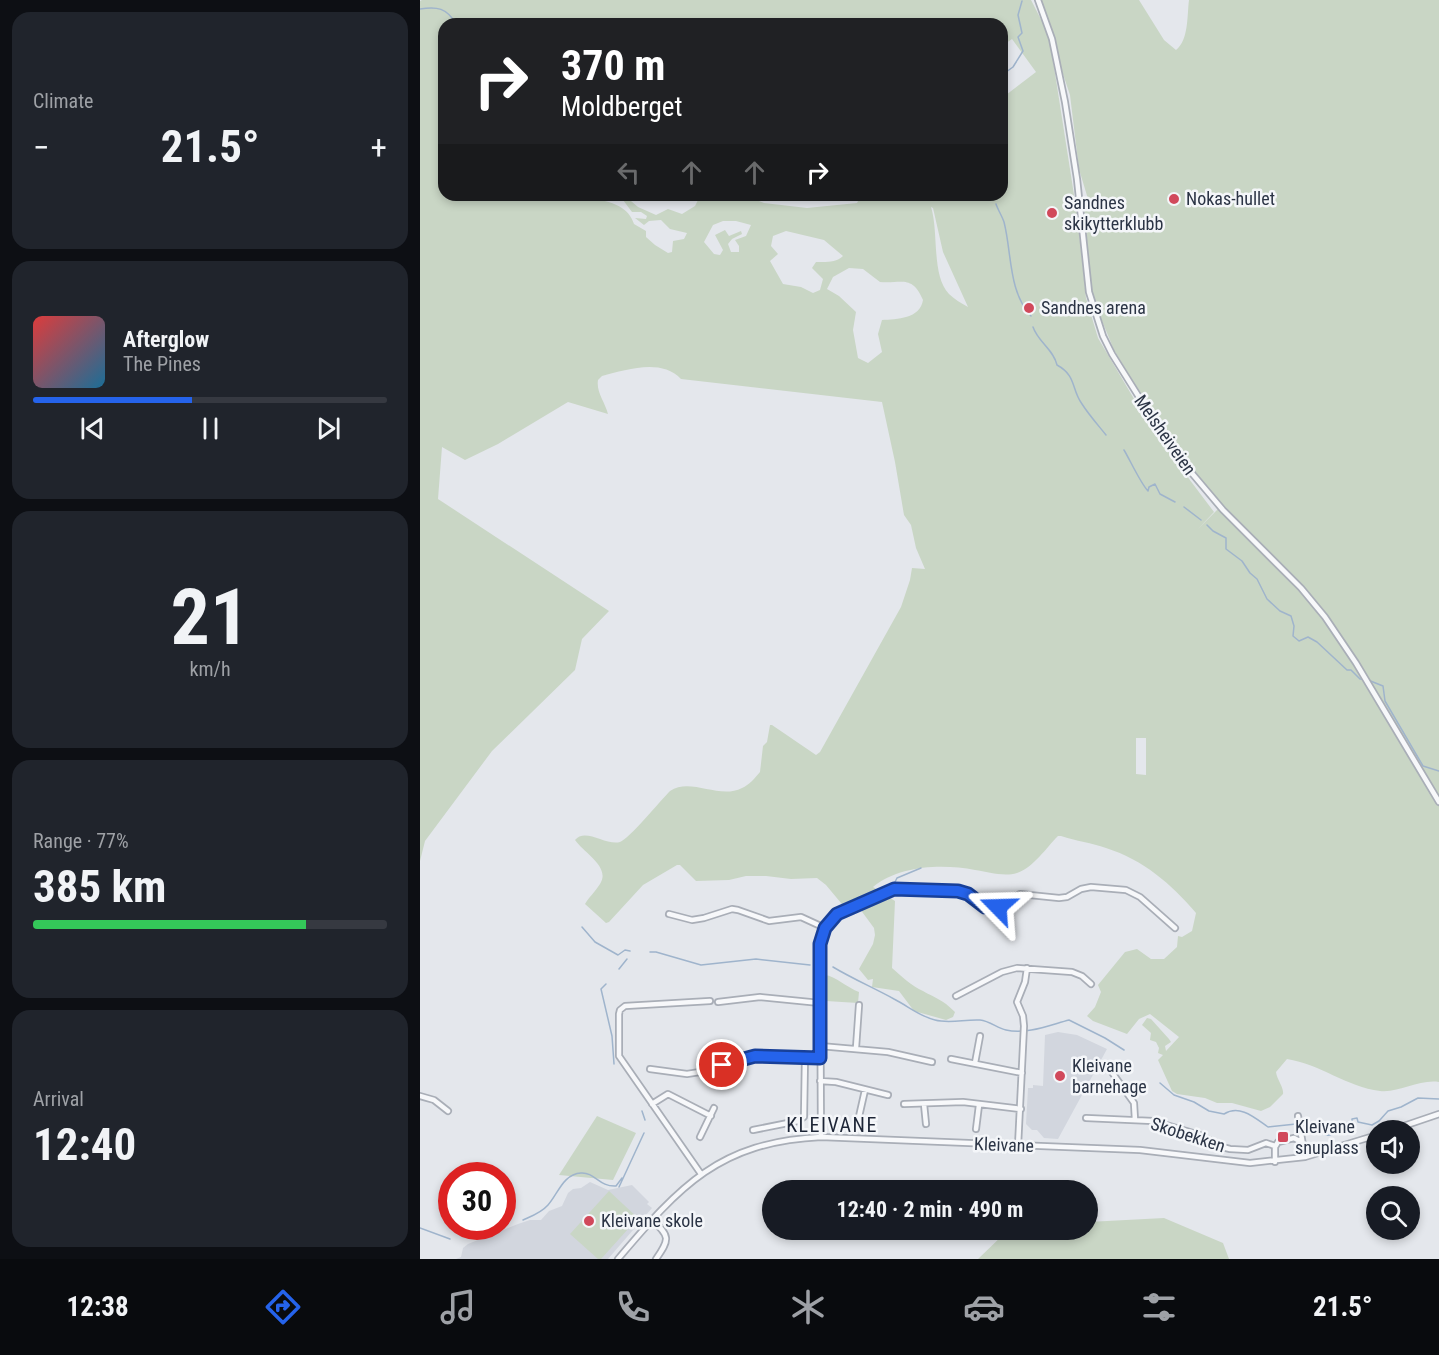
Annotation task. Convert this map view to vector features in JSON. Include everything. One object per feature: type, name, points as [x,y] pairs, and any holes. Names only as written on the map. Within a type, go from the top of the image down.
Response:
[{"type":"street","name":"Melsheiveien","points":[[1038,0],[1052,39],[1065,102],[1077,179],[1088,283],[1095,313],[1108,345],[1172,449],[1223,510],[1308,597],[1335,632],[1439,802]]},
{"type":"street","points":[[821,1137],[819,949],[825,928],[842,910],[897,888],[962,892],[985,907],[991,908],[998,907],[1017,894],[1063,897],[1081,889],[1094,887],[1132,892],[1175,928]]},
{"type":"street","points":[[669,914],[692,920],[732,909],[769,921],[801,917],[825,928]]},
{"type":"street","points":[[956,996],[1002,972],[1027,968],[1072,972],[1082,976],[1091,984]]},
{"type":"street","points":[[1018,1146],[1024,1020],[1017,1002],[1025,982],[1027,968]]},
{"type":"street","points":[[718,1002],[760,997],[820,1004]]},
{"type":"street","points":[[701,1174],[619,1056],[620,1010],[625,1006],[710,1001]]},
{"type":"street","points":[[855,1048],[860,1005]]},
{"type":"street","points":[[975,1064],[980,1036]]},
{"type":"street","points":[[820,1046],[888,1052],[932,1062]]},
{"type":"street","points":[[650,1069],[687,1074],[706,1071],[740,1058],[755,1056],[820,1058]]},
{"type":"street","points":[[804,1117],[805,1057]]},
{"type":"street","points":[[951,1059],[1022,1073]]},
{"type":"street","name":"Skobekken","points":[[1111,1071],[1134,1103],[1135,1120]]},
{"type":"street","points":[[820,1081],[836,1082],[888,1095]]},
{"type":"street","points":[[858,1121],[865,1090]]},
{"type":"street","points":[[652,1104],[668,1094],[711,1116]]},
{"type":"street","points":[[420,1096],[434,1100],[448,1111]]},
{"type":"street","points":[[904,1104],[953,1102],[1020,1109]]},
{"type":"street","points":[[924,1104],[926,1124]]},
{"type":"street","points":[[976,1129],[979,1104]]},
{"type":"street","points":[[700,1137],[714,1108]]},
{"type":"street","points":[[1420,1120],[1439,1114]]},
{"type":"street","points":[[1298,1116],[1305,1157]]},
{"type":"street","points":[[804,1117],[810,1122]]},
{"type":"street","points":[[753,1130],[798,1121],[804,1117]]},
{"type":"street","name":"Skobekken","points":[[1086,1118],[1158,1123],[1200,1135],[1226,1149],[1248,1150],[1266,1143],[1275,1146],[1278,1142],[1292,1138],[1303,1143]]},
{"type":"street","name":"Kleivane","points":[[618,1259],[672,1198],[701,1174],[731,1157],[780,1141],[821,1137],[1140,1150],[1233,1162],[1275,1162],[1305,1157],[1366,1138]]},
{"type":"street","points":[[1275,1146],[1275,1162]]},
{"type":"street","points":[[652,1220],[667,1238],[665,1246],[656,1259]]},
{"type":"shaded area","points":[[1058,1032],[1077,1035],[1107,1049],[1058,1139],[1044,1138],[1037,1130],[1032,1130],[1026,1124],[1028,1088],[1033,1088],[1033,1085],[1043,1086],[1045,1035]]},
{"type":"shaded area","name":"Kleivane skole","points":[[590,1182],[608,1190],[632,1185],[652,1208],[608,1259],[456,1259],[461,1257],[463,1248],[478,1240],[516,1240],[516,1225],[530,1220],[541,1220],[549,1211],[562,1206],[568,1193],[573,1189],[581,1188]]},
{"type":"green space","points":[[1031,0],[1049,35],[1077,214],[1086,298],[1098,338],[1153,431],[1214,512],[1198,529],[1220,507],[1220,504],[1175,450],[1114,350],[1093,299],[1083,201],[1088,199],[1079,169],[1070,95],[1061,68],[1056,42],[1040,0],[1139,0],[1164,40],[1176,50],[1185,34],[1189,0],[1439,0],[1439,1082],[1424,1082],[1395,1090],[1380,1091],[1356,1085],[1311,1066],[1287,1059],[1276,1072],[1283,1094],[1270,1107],[1261,1111],[1232,1103],[1217,1103],[1172,1091],[1158,1060],[1163,1055],[1158,1053],[1159,1048],[1156,1042],[1150,1040],[1151,1033],[1142,1025],[1147,1018],[1151,1019],[1171,1042],[1165,1046],[1166,1051],[1179,1037],[1150,1014],[1139,1019],[1127,1034],[1093,1021],[1087,1016],[1095,1007],[1101,992],[1098,985],[1125,952],[1137,949],[1151,959],[1164,959],[1177,947],[1178,936],[1182,937],[1192,931],[1196,913],[1167,883],[1133,859],[1101,846],[1061,836],[1058,836],[1029,866],[1017,873],[1001,874],[949,867],[922,868],[896,874],[873,887],[895,901],[892,968],[911,984],[943,1002],[955,1012],[953,1017],[946,1020],[914,1011],[899,991],[872,987],[873,979],[868,980],[859,969],[873,944],[874,928],[860,909],[846,909],[817,878],[746,876],[729,880],[696,881],[680,865],[677,865],[643,885],[609,922],[606,923],[585,904],[600,884],[602,872],[575,840],[579,837],[584,835],[608,842],[620,842],[670,791],[678,787],[687,786],[724,792],[745,787],[760,772],[763,746],[767,742],[770,725],[816,755],[820,752],[901,607],[912,568],[925,569],[916,548],[911,525],[904,515],[882,402],[681,379],[664,369],[643,367],[602,376],[598,380],[599,393],[608,414],[568,402],[498,444],[465,460],[442,447],[438,499],[609,611],[582,639],[575,670],[492,751],[425,841],[420,861],[420,1]],"holes":[[[931,207],[943,252],[968,307],[951,296],[943,286],[938,265]],[[723,221],[736,221],[751,225],[746,236],[735,240],[739,246],[739,252],[731,252],[728,244],[742,234],[741,231],[729,236],[725,230],[715,235],[723,250],[720,255],[714,254],[704,242],[713,225]],[[786,231],[824,240],[843,256],[834,261],[816,262],[812,268],[823,279],[820,290],[813,293],[801,287],[783,284],[770,261],[778,254],[771,246],[773,236]],[[849,268],[863,269],[880,282],[910,283],[915,286],[923,300],[917,311],[907,317],[882,320],[878,334],[882,352],[868,363],[858,358],[853,330],[856,312],[839,296],[827,289],[833,277]],[[1136,738],[1146,738],[1146,775],[1136,774]]]},
{"type":"green space","points":[[825,975],[859,992],[858,1003],[826,1001]]},
{"type":"green space","points":[[597,1116],[636,1133],[613,1180],[559,1175]]},
{"type":"green space","name":"Kleivane skole","points":[[609,1191],[638,1218],[601,1259],[598,1259],[570,1234]]},
{"type":"green space","points":[[1164,1218],[1223,1243],[1229,1259],[978,1259],[998,1240],[1098,1240],[1098,1221]]},
{"type":"waterway","points":[[1008,71],[1023,51],[1018,37],[1022,33],[1018,15],[1022,1]]},
{"type":"waterway","points":[[420,9],[441,9],[452,18]]},
{"type":"waterway","points":[[996,204],[1007,234],[1014,283],[1018,295],[1031,316]]},
{"type":"waterway","points":[[1033,327],[1053,355],[1057,365],[1071,378],[1082,404],[1106,435]]},
{"type":"waterway","points":[[1124,450],[1148,491],[1149,487],[1155,484],[1160,494],[1175,502]]},
{"type":"waterway","points":[[1184,507],[1201,520]]},
{"type":"waterway","points":[[1207,525],[1226,538],[1226,549],[1242,561],[1257,579],[1267,599],[1280,611],[1291,616],[1294,626],[1293,636],[1299,641],[1308,637],[1317,642],[1347,670],[1351,670],[1360,679],[1364,679]]},
{"type":"waterway","points":[[1368,680],[1383,686],[1385,701],[1423,766],[1439,771]]},
{"type":"waterway","points":[[895,882],[897,878],[921,868]]},
{"type":"waterway","points":[[582,927],[595,942],[618,955],[625,950],[630,951]]},
{"type":"waterway","points":[[650,952],[701,965],[756,959],[810,965]]},
{"type":"waterway","points":[[619,969],[627,959]]},
{"type":"waterway","points":[[833,967],[935,1020],[946,1022],[980,1020],[1014,1031],[1038,1029],[1069,1020],[1124,1050]]},
{"type":"waterway","points":[[606,984],[601,989],[612,1036],[614,1064]]},
{"type":"waterway","points":[[1160,1083],[1174,1095],[1194,1102],[1209,1111],[1224,1114],[1230,1111],[1242,1111],[1268,1127],[1296,1124]]},
{"type":"waterway","points":[[1301,1124],[1310,1122],[1323,1134],[1331,1135],[1344,1123],[1352,1122],[1352,1119],[1357,1118],[1358,1122],[1372,1125],[1388,1111],[1418,1098],[1439,1099]]},
{"type":"waterway","points":[[642,1111],[645,1120]]},
{"type":"waterway","points":[[619,1187],[644,1133]]},
{"type":"waterway","points":[[523,1220],[545,1208],[565,1181],[575,1174],[586,1173],[610,1186],[616,1186],[622,1178]]},
{"type":"waterway","points":[[420,1228],[438,1235]]},
{"type":"place","name":"Nokas-hullet","points":[[1174,199]]},
{"type":"place","name":"Sandnes skikytterklubb","points":[[1052,213]]},
{"type":"place","name":"Sandnes arena","points":[[1029,308]]},
{"type":"place","name":"Kleivane barnehage","points":[[1060,1076]]},
{"type":"place","name":"Kleivane snuplass","points":[[1283,1137]]},
{"type":"place","name":"Kleivane skole","points":[[589,1221]]},
{"type":"district","name":"KLEIVANE","points":[[832,1125]]},
{"type":"route","points":[[722,1065],[740,1058],[755,1056],[820,1058],[819,949],[825,928],[842,910],[897,888],[962,892],[985,907],[998,907]]}]
